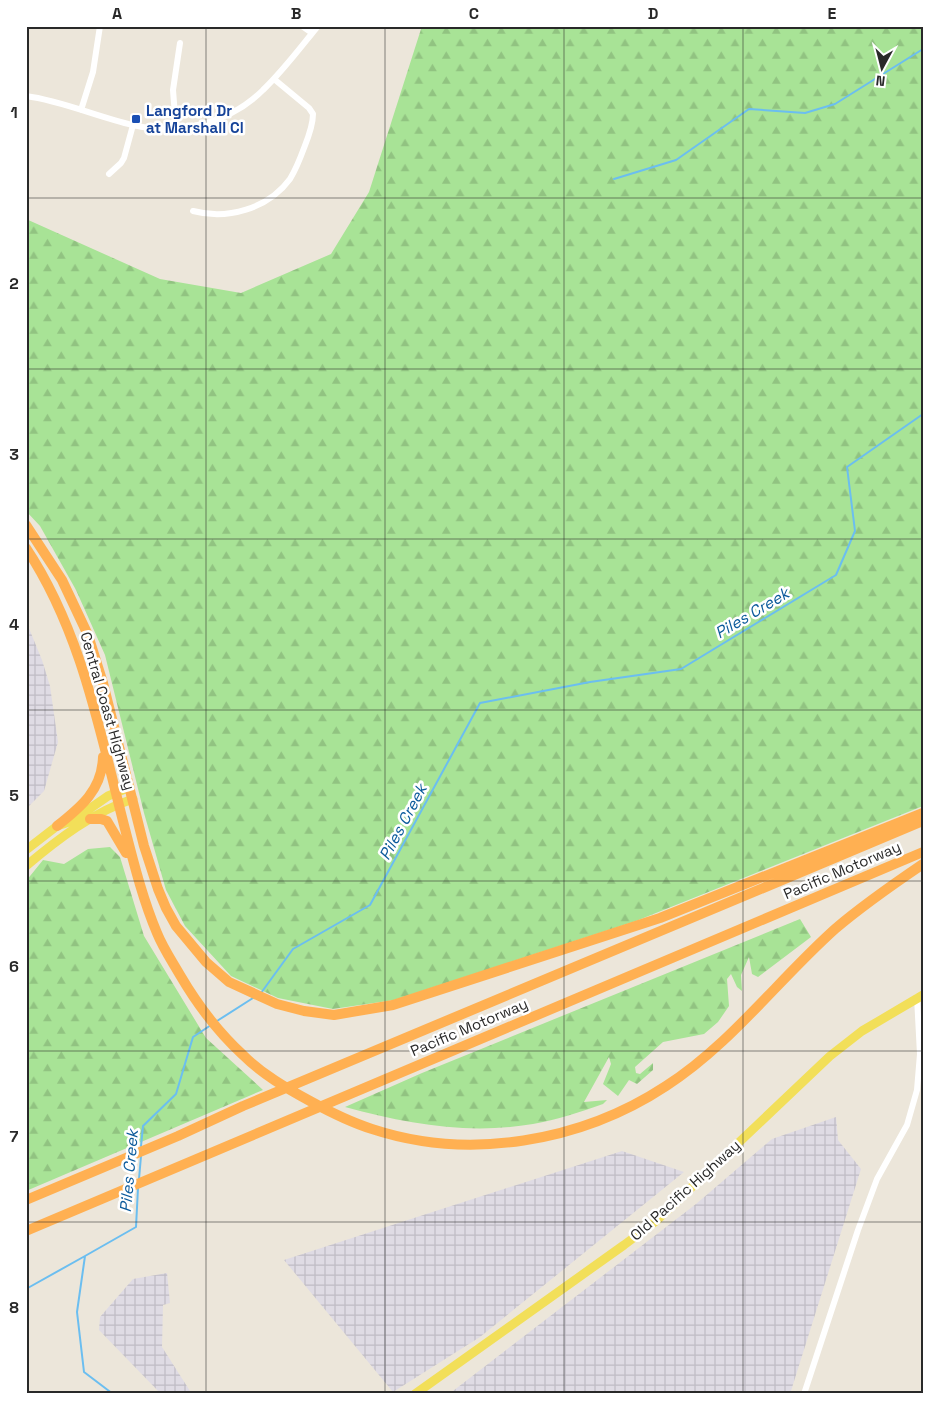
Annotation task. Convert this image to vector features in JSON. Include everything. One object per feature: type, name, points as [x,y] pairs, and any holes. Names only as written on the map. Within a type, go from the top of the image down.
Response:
[{"type":"highway","name":"Central Coast Highway","points":[[26,524],[62,580],[88,635],[103,683],[144,846],[166,908],[176,926],[196,951],[229,982],[277,1004],[304,1011],[334,1015],[393,1005],[660,918],[923,813]]},
{"type":"highway","name":"Central Coast Highway","points":[[26,548],[53,592],[74,641],[136,872]]},
{"type":"highway","points":[[57,826],[82,806],[97,785],[103,764],[102,741]]},
{"type":"highway","points":[[90,819],[107,821],[121,842],[136,872],[158,935],[190,992],[205,1013],[243,1056],[296,1094],[336,1115],[373,1129],[427,1141],[476,1144],[510,1142],[577,1129],[646,1099],[699,1062],[834,930],[880,893],[923,864]]},
{"type":"highway","name":"Pacific Motorway","points":[[26,1200],[244,1106],[923,821]]},
{"type":"highway","name":"Pacific Motorway","points":[[26,1231],[923,852]]},
{"type":"main road","points":[[26,850],[57,826],[72,821],[115,792],[130,787]]},
{"type":"main road","points":[[26,866],[90,819],[118,804],[133,799]]},
{"type":"main road","name":"Old Pacific Highway","points":[[415,1394],[624,1245],[656,1220],[830,1056],[862,1031],[920,996]]},
{"type":"street","points":[[81,110],[93,72],[100,26]]},
{"type":"street","points":[[302,26],[312,33]]},
{"type":"street","points":[[26,96],[54,101],[133,125],[159,129],[176,129],[204,124],[230,114],[254,98],[274,79],[318,26]]},
{"type":"street","points":[[176,129],[173,90],[180,42]]},
{"type":"street","points":[[193,212],[205,214],[249,210],[274,196],[289,180],[298,166],[312,123],[313,114],[309,108],[274,79]]},
{"type":"street","points":[[109,174],[124,158],[133,125]]},
{"type":"street","points":[[804,1394],[858,1230],[877,1180],[907,1125],[917,1090],[920,1054],[920,996]]},
{"type":"shaded area","points":[[26,621],[42,660],[50,686],[58,742],[44,791],[26,809]]},
{"type":"shaded area","points":[[836,1117],[838,1140],[861,1169],[790,1394],[449,1394],[696,1204],[772,1139]]},
{"type":"shaded area","points":[[622,1151],[684,1172],[480,1337],[393,1392],[284,1260]]},
{"type":"shaded area","points":[[167,1273],[170,1303],[163,1305],[162,1347],[190,1391],[188,1394],[161,1394],[99,1330],[100,1317],[133,1279]]},
{"type":"green space","points":[[422,26],[923,26],[923,806],[636,921],[394,1000],[333,1009],[278,998],[231,976],[185,926],[166,890],[144,813],[105,655],[76,590],[40,526],[26,511],[26,219],[160,279],[241,293],[331,254],[369,192]]},
{"type":"green space","points":[[110,847],[120,857],[144,936],[206,1038],[263,1090],[26,1191],[26,881],[43,860],[64,864],[88,849]]},
{"type":"green space","points":[[800,919],[811,937],[758,977],[752,974],[749,957],[741,975],[742,991],[737,987],[731,974],[727,979],[729,1006],[718,1022],[704,1034],[663,1042],[635,1067],[636,1073],[640,1074],[653,1063],[653,1070],[637,1084],[629,1080],[618,1096],[603,1084],[611,1064],[609,1057],[584,1102],[607,1100],[603,1104],[568,1116],[533,1124],[485,1128],[462,1128],[415,1123],[345,1107],[422,1073]]},
{"type":"waterway","points":[[614,179],[676,160],[749,109],[805,113],[835,104],[923,49]]},
{"type":"waterway","name":"Piles Creek","points":[[261,993],[293,949],[370,905],[480,703],[590,682],[681,669],[836,575],[855,531],[847,467],[923,414]]},
{"type":"waterway","name":"Piles Creek","points":[[217,1021],[253,998]]},
{"type":"waterway","name":"Piles Creek","points":[[141,1146],[143,1126],[176,1094],[193,1037],[211,1025]]},
{"type":"waterway","name":"Piles Creek","points":[[139,1179],[141,1156]]},
{"type":"waterway","name":"Piles Creek","points":[[113,1394],[84,1372],[77,1312],[85,1256],[136,1227],[138,1188]]},
{"type":"waterway","points":[[26,1289],[85,1256]]},
{"type":"place","name":"Langford Dr at Marshall Cl","points":[[136,119]]}]
